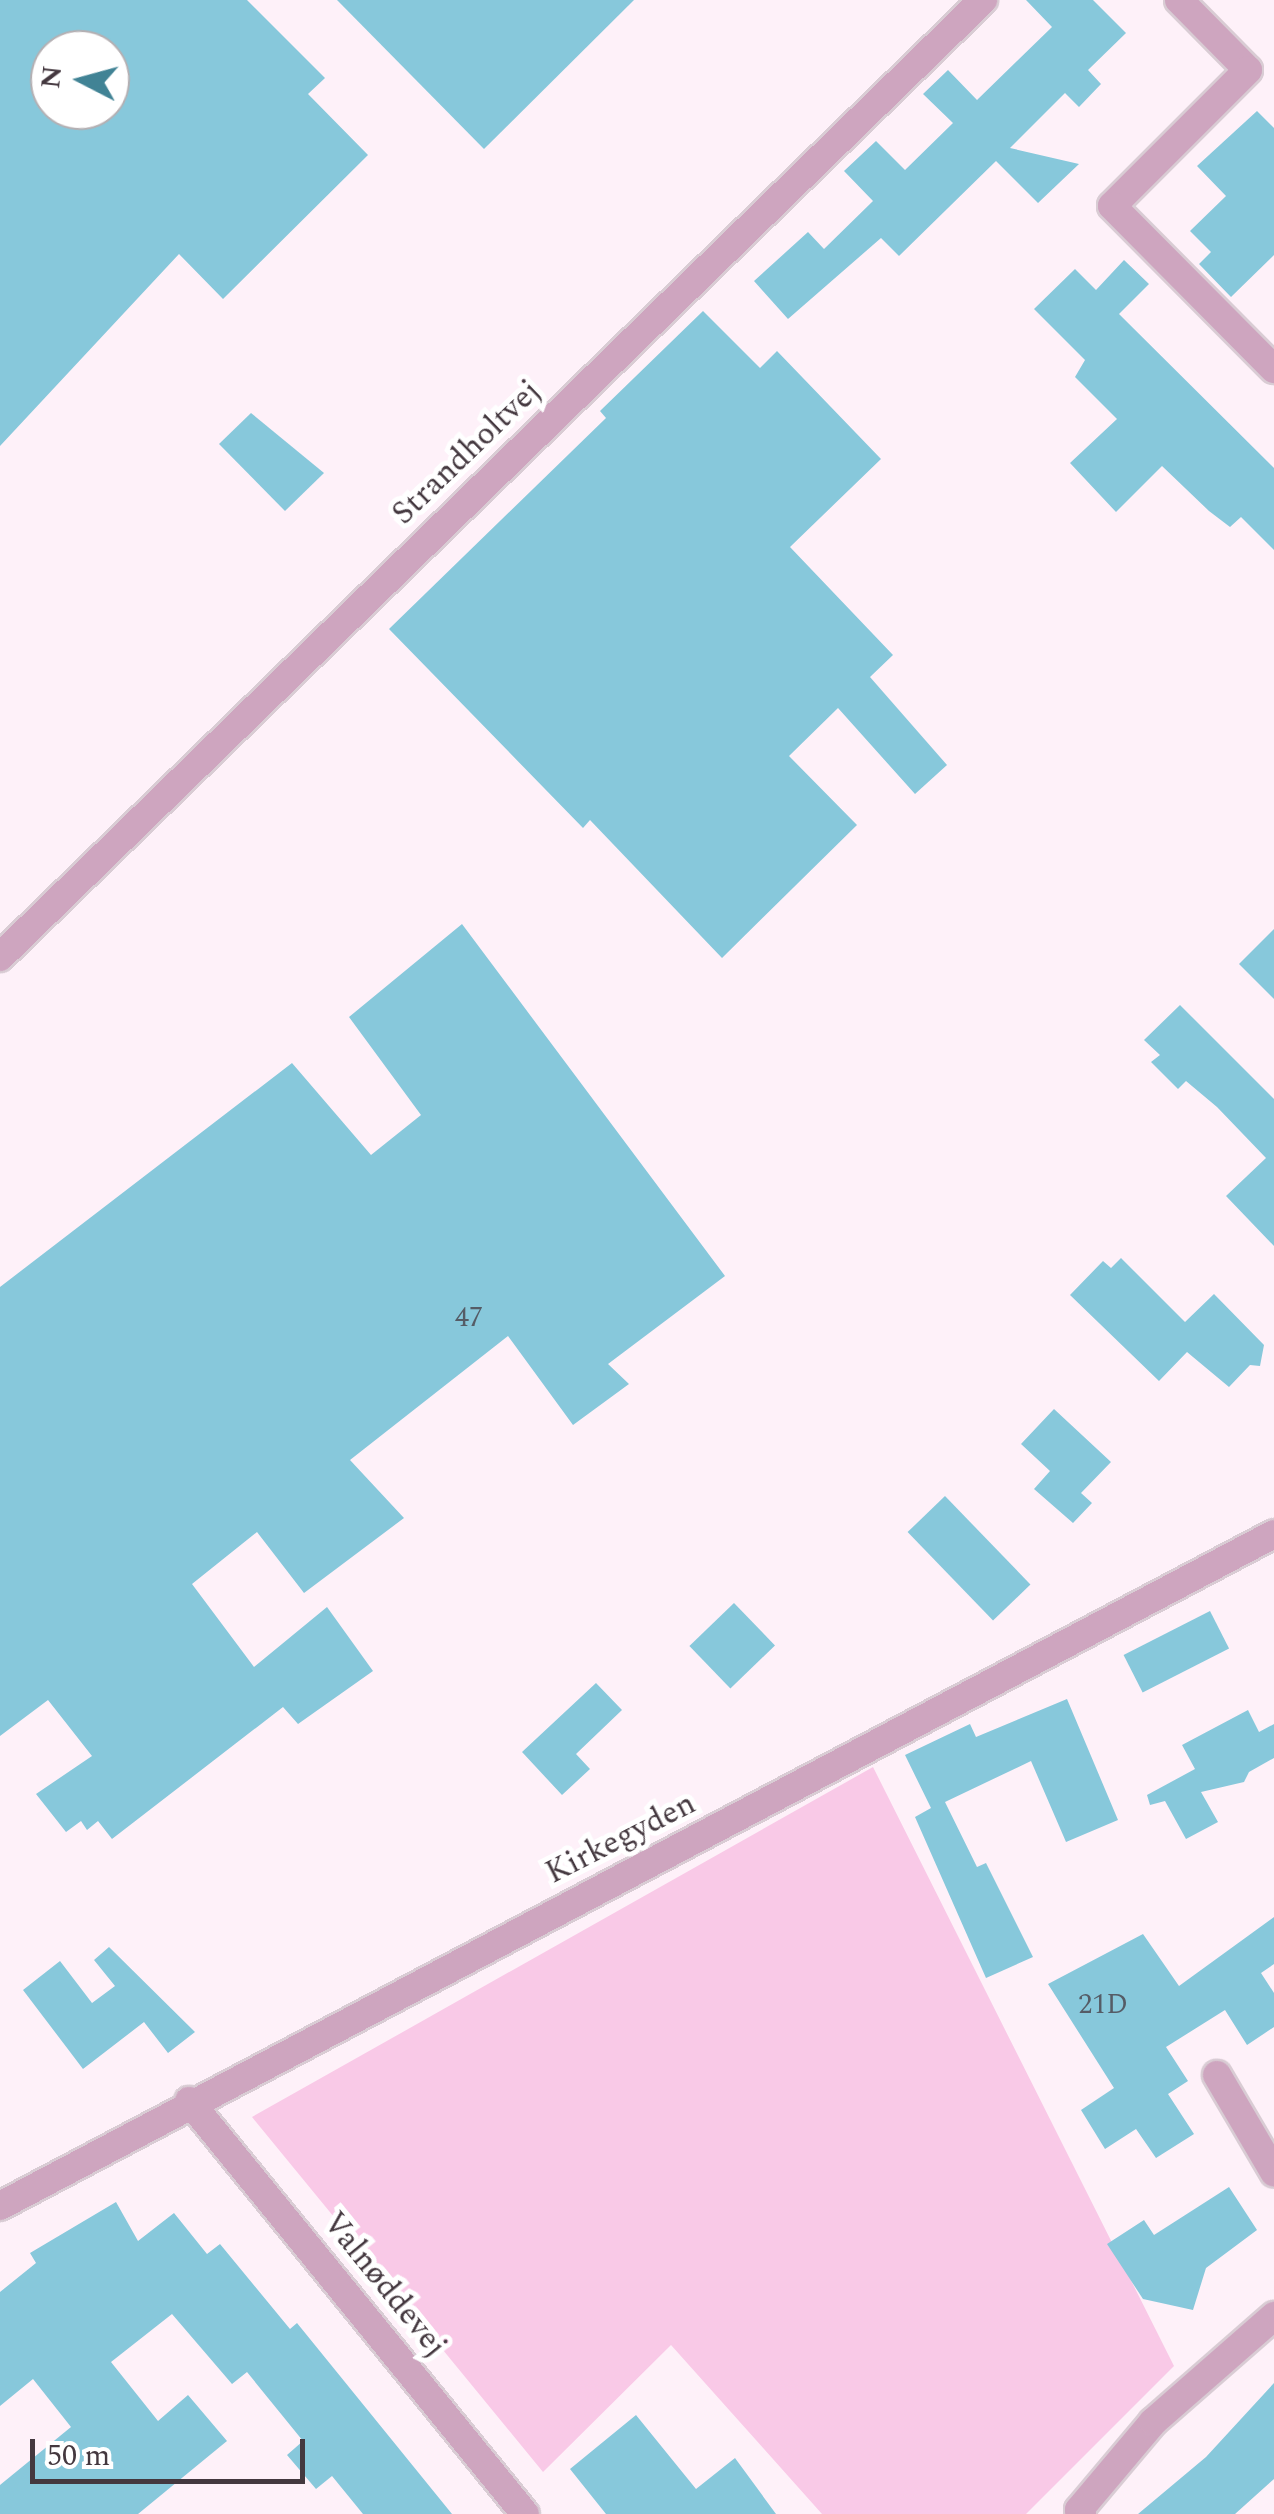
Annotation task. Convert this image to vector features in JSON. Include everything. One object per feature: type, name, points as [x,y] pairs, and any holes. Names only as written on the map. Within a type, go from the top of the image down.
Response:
[{"type":"street","name":"Strandholtvej","points":[[0,957],[983,0]]},
{"type":"street","points":[[1179,0],[1248,70],[1112,206],[1274,370]]},
{"type":"street","name":"Kirkegyden","points":[[0,2206],[189,2101],[1274,1534]]},
{"type":"street","points":[[1217,2075],[1274,2172]]},
{"type":"street","name":"Valnøddevej","points":[[189,2101],[526,2514]]},
{"type":"street","points":[[1082,2514],[1078,2510],[1153,2422],[1274,2316]]},
{"type":"shaded area","points":[[873,1767],[1174,2366],[1026,2514],[822,2514],[671,2345],[543,2472],[252,2117]]},
{"type":"building","points":[[0,0],[247,0],[325,78],[308,94],[368,155],[223,299],[179,254],[0,446]]},
{"type":"building","points":[[337,0],[634,0],[484,149]]},
{"type":"building","points":[[1026,0],[1093,0],[1126,33],[1088,70],[1101,84],[1079,107],[1065,93],[1010,148],[1079,164],[1038,203],[996,161],[899,256],[881,238],[788,319],[754,281],[808,232],[824,249],[873,201],[844,171],[876,141],[905,170],[953,123],[923,94],[948,70],[977,100],[1052,27]]},
{"type":"building","points":[[1257,111],[1274,128],[1274,255],[1231,297],[1199,264],[1211,252],[1190,231],[1226,196],[1197,166]]},
{"type":"building","points":[[1124,260],[1149,284],[1119,314],[1274,468],[1274,550],[1241,517],[1230,527],[1162,466],[1116,512],[1070,463],[1117,419],[1075,377],[1085,360],[1034,309],[1075,269],[1096,290]]},
{"type":"building","points":[[703,311],[760,368],[777,351],[881,459],[790,547],[893,655],[870,677],[947,765],[915,794],[838,708],[789,756],[857,825],[722,958],[590,820],[583,828],[389,629],[606,418],[600,411]]},
{"type":"building","points":[[251,413],[324,473],[285,511],[219,444]]},
{"type":"building","points":[[462,924],[725,1276],[608,1364],[629,1384],[573,1425],[508,1336],[350,1460],[404,1518],[304,1593],[257,1532],[192,1584],[254,1667],[327,1607],[373,1671],[298,1724],[283,1707],[112,1839],[98,1821],[87,1830],[81,1821],[66,1832],[36,1794],[92,1756],[48,1700],[0,1736],[0,1287],[292,1063],[371,1155],[421,1115],[349,1017]]},
{"type":"building","points":[[1274,929],[1274,999],[1239,964]]},
{"type":"building","points":[[1180,1005],[1274,1099],[1274,1246],[1226,1196],[1266,1158],[1186,1081],[1178,1089],[1151,1062],[1160,1055],[1144,1040]]},
{"type":"building","points":[[1121,1258],[1185,1322],[1214,1294],[1264,1345],[1260,1366],[1250,1365],[1229,1387],[1187,1352],[1159,1381],[1070,1295],[1103,1261],[1111,1268]]},
{"type":"building","points":[[1054,1409],[1111,1462],[1081,1493],[1092,1503],[1073,1523],[1034,1489],[1050,1471],[1021,1444]]},
{"type":"building","points":[[945,1496],[1030,1584],[993,1621],[908,1532]]},
{"type":"building","points":[[734,1603],[775,1645],[730,1689],[689,1646]]},
{"type":"building","points":[[1210,1611],[1229,1648],[1143,1692],[1124,1655]]},
{"type":"building","points":[[596,1683],[622,1710],[576,1754],[590,1769],[562,1795],[522,1752]]},
{"type":"building","points":[[1067,1699],[1118,1820],[1066,1842],[1031,1761],[945,1802],[977,1867],[986,1863],[1033,1957],[986,1978],[915,1817],[931,1808],[905,1755],[970,1724],[976,1737]]},
{"type":"building","points":[[1248,1710],[1259,1732],[1274,1724],[1274,1758],[1249,1772],[1244,1782],[1201,1792],[1218,1822],[1186,1839],[1165,1801],[1150,1805],[1147,1795],[1195,1769],[1182,1745]]},
{"type":"building","points":[[1274,1917],[1274,1964],[1261,1973],[1274,1993],[1274,2027],[1247,2045],[1225,2010],[1166,2047],[1188,2081],[1168,2094],[1194,2134],[1156,2158],[1136,2129],[1105,2149],[1081,2110],[1114,2088],[1048,1984],[1143,1934],[1179,1986]]},
{"type":"building","points":[[109,1947],[195,2032],[168,2053],[144,2022],[83,2069],[23,1990],[60,1961],[92,2003],[115,1986],[94,1960]]},
{"type":"building","points":[[1229,2187],[1257,2230],[1206,2268],[1193,2310],[1143,2299],[1107,2244],[1144,2220],[1154,2235]]},
{"type":"building","points":[[116,2202],[138,2241],[174,2213],[207,2254],[220,2244],[290,2329],[297,2323],[452,2514],[363,2514],[332,2476],[316,2489],[287,2455],[303,2441],[247,2372],[232,2384],[172,2314],[111,2362],[158,2421],[188,2395],[227,2441],[138,2514],[0,2514],[0,2485],[71,2427],[33,2379],[0,2406],[0,2292],[36,2263],[30,2253]]},
{"type":"building","points":[[1274,2383],[1274,2479],[1235,2514],[1138,2514],[1206,2457]]},
{"type":"building","points":[[636,2415],[696,2489],[735,2458],[776,2514],[606,2514],[570,2469]]}]
